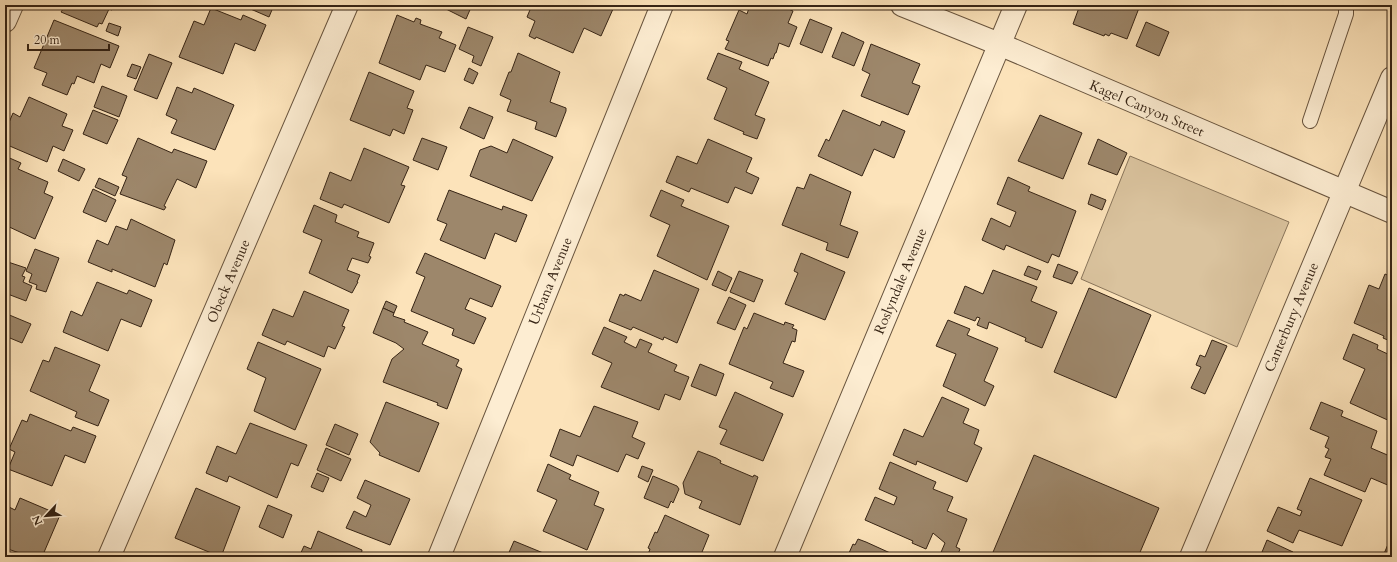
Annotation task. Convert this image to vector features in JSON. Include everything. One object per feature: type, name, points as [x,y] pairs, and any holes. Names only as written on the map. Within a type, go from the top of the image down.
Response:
[{"type":"street","points":[[5,21],[12,5]]},
{"type":"street","name":"Obeck Avenue","points":[[110,557],[347,5]]},
{"type":"street","name":"Urbana Avenue","points":[[438,557],[662,5]]},
{"type":"street","name":"Kagel Canyon Street","points":[[902,5],[999,44],[1392,212]]},
{"type":"street","name":"Roslyndale Avenue","points":[[785,557],[1016,5]]},
{"type":"street","name":"Canterbury Avenue","points":[[1191,557],[1392,78]]},
{"type":"lane","points":[[1310,121],[1346,14],[1346,5]]},
{"type":"shaded area","points":[[1130,156],[1289,222],[1237,347],[1081,279]]},
{"type":"building","points":[[58,5],[114,5],[112,10],[109,9],[102,24],[99,23],[97,27],[61,12],[63,9]]},
{"type":"building","points":[[247,5],[274,5],[269,17],[246,7]]},
{"type":"building","points":[[438,5],[472,5],[466,19]]},
{"type":"building","points":[[532,5],[586,5],[589,7],[590,5],[603,5],[613,9],[601,36],[584,28],[573,53],[536,37],[535,39],[529,36],[535,21],[527,17]]},
{"type":"building","points":[[750,5],[779,5],[793,11],[788,23],[797,27],[789,47],[779,43],[776,53],[773,59],[771,58],[768,66],[725,49],[729,41],[726,40],[739,10],[747,14]]},
{"type":"building","points":[[1080,5],[1132,5],[1139,8],[1127,39],[1111,33],[1109,36],[1105,34],[1104,36],[1073,24]]},
{"type":"building","points":[[211,8],[241,20],[243,15],[266,25],[255,51],[235,43],[223,74],[179,57],[194,21],[204,25]]},
{"type":"building","points":[[397,15],[414,22],[416,18],[421,20],[420,24],[442,32],[439,38],[456,45],[445,72],[426,65],[420,80],[379,63]]},
{"type":"building","points":[[810,19],[832,28],[822,53],[800,44]]},
{"type":"building","points":[[54,20],[119,46],[110,68],[101,64],[94,83],[77,76],[67,95],[42,85],[47,73],[34,68]]},
{"type":"building","points":[[1146,22],[1169,32],[1159,56],[1136,46]]},
{"type":"building","points":[[109,23],[121,27],[118,36],[106,31]]},
{"type":"building","points":[[468,27],[493,37],[481,66],[472,62],[474,56],[459,49]]},
{"type":"building","points":[[842,32],[864,42],[854,66],[832,57]]},
{"type":"building","points":[[871,44],[920,64],[912,83],[920,86],[908,115],[861,96],[870,74],[862,70]]},
{"type":"building","points":[[518,53],[560,72],[550,102],[566,108],[566,111],[556,137],[535,129],[537,122],[507,111],[511,100],[500,95]]},
{"type":"building","points":[[718,53],[742,62],[739,69],[769,82],[755,115],[765,119],[757,139],[743,134],[744,132],[714,119],[727,88],[707,79]]},
{"type":"building","points":[[149,54],[172,63],[157,99],[134,90]]},
{"type":"building","points":[[132,64],[141,67],[136,79],[127,76]]},
{"type":"building","points":[[469,68],[478,73],[473,84],[464,80]]},
{"type":"building","points":[[369,72],[414,91],[407,108],[413,110],[404,134],[393,129],[390,136],[350,120]]},
{"type":"building","points":[[102,86],[127,96],[119,117],[94,107]]},
{"type":"building","points":[[177,87],[192,93],[194,88],[234,105],[215,150],[171,133],[177,120],[166,115]]},
{"type":"building","points":[[29,97],[67,114],[62,126],[73,130],[64,151],[53,146],[47,162],[5,144],[5,132],[13,113],[20,117]]},
{"type":"building","points":[[469,107],[493,117],[484,139],[460,128]]},
{"type":"building","points":[[93,110],[118,120],[107,144],[83,134]]},
{"type":"building","points":[[843,110],[880,126],[882,121],[905,131],[894,158],[874,149],[862,176],[818,156],[826,139],[829,141]]},
{"type":"building","points":[[1040,115],[1082,133],[1063,179],[1018,161]]},
{"type":"building","points":[[138,138],[172,153],[174,149],[207,161],[196,188],[177,179],[164,206],[166,207],[164,210],[120,194],[127,177],[122,175]]},
{"type":"building","points":[[422,138],[447,147],[438,170],[413,160]]},
{"type":"building","points":[[513,139],[553,157],[532,201],[470,176],[480,150],[491,146],[507,153]]},
{"type":"building","points":[[708,139],[752,158],[746,172],[759,178],[752,194],[735,187],[728,203],[691,188],[689,192],[666,182],[677,156],[697,164]]},
{"type":"building","points":[[1098,139],[1127,153],[1117,175],[1088,164]]},
{"type":"building","points":[[364,148],[409,167],[401,185],[405,186],[389,223],[344,204],[342,208],[320,199],[330,172],[351,181]]},
{"type":"building","points":[[5,156],[21,163],[18,169],[48,182],[44,193],[53,197],[35,239],[5,225]]},
{"type":"building","points":[[63,159],[85,169],[79,181],[58,171]]},
{"type":"building","points":[[810,174],[851,192],[840,225],[858,232],[848,258],[826,250],[828,243],[782,225],[797,187],[804,189]]},
{"type":"building","points":[[1008,177],[1030,187],[1028,191],[1076,211],[1059,257],[1052,254],[1048,263],[1006,245],[1004,250],[982,240],[991,218],[1010,227],[1016,212],[997,204]]},
{"type":"building","points":[[99,178],[119,187],[115,196],[95,187]]},
{"type":"building","points":[[93,189],[116,200],[106,222],[83,212]]},
{"type":"building","points":[[449,190],[502,210],[503,206],[527,215],[516,242],[495,233],[485,259],[440,240],[447,224],[437,220]]},
{"type":"building","points":[[661,190],[684,200],[681,206],[729,226],[707,280],[657,256],[670,225],[650,216]]},
{"type":"building","points":[[1091,194],[1106,200],[1102,210],[1088,204]]},
{"type":"building","points":[[314,205],[337,215],[335,222],[359,232],[357,237],[374,243],[368,263],[352,258],[347,270],[360,275],[352,293],[309,273],[322,240],[303,232]]},
{"type":"building","points":[[131,219],[175,240],[167,265],[164,263],[155,287],[112,269],[112,272],[88,262],[97,240],[108,245],[116,226],[127,230]]},
{"type":"building","points":[[35,249],[59,258],[46,292],[36,289],[37,285],[29,282],[32,274],[26,271]]},
{"type":"building","points":[[425,253],[501,286],[492,307],[470,298],[465,309],[486,318],[474,344],[452,335],[454,329],[411,311],[425,277],[416,273]]},
{"type":"building","points":[[801,253],[845,272],[825,320],[785,304],[798,273],[794,271]]},
{"type":"building","points":[[5,261],[26,268],[22,276],[25,277],[23,282],[32,286],[26,301],[5,293]]},
{"type":"building","points":[[1058,264],[1078,272],[1072,284],[1053,277]]},
{"type":"building","points":[[1028,266],[1041,271],[1037,280],[1024,275]]},
{"type":"building","points":[[654,270],[699,289],[677,343],[664,337],[663,340],[633,327],[631,330],[609,321],[620,294],[624,296],[625,294],[641,301]]},
{"type":"building","points":[[993,270],[1037,287],[1031,301],[1057,312],[1042,348],[1025,341],[1026,338],[989,322],[987,329],[977,325],[980,318],[977,317],[975,321],[954,313],[965,286],[983,294]]},
{"type":"building","points":[[718,271],[732,278],[726,291],[712,285]]},
{"type":"building","points":[[739,271],[763,280],[754,302],[730,292]]},
{"type":"building","points":[[1385,274],[1392,277],[1392,337],[1390,341],[1383,338],[1384,336],[1354,323],[1369,285],[1379,289]]},
{"type":"building","points":[[97,282],[127,294],[129,290],[152,300],[141,327],[121,319],[108,351],[63,332],[71,311],[82,316]]},
{"type":"building","points":[[1089,288],[1151,315],[1116,398],[1054,372]]},
{"type":"building","points":[[304,291],[349,310],[342,326],[345,327],[335,349],[328,346],[324,357],[287,341],[285,345],[262,335],[273,309],[293,317]]},
{"type":"building","points":[[729,297],[746,305],[735,330],[717,323]]},
{"type":"building","points":[[386,301],[397,306],[394,313],[383,308]]},
{"type":"building","points":[[383,308],[394,313],[393,316],[405,320],[404,322],[428,332],[422,344],[459,360],[456,366],[462,369],[447,409],[437,405],[438,403],[383,382],[392,359],[404,349],[396,343],[373,333]]},
{"type":"building","points":[[754,313],[784,325],[785,322],[794,325],[792,328],[797,330],[795,342],[792,341],[783,363],[804,371],[793,397],[770,388],[773,382],[729,364],[744,327],[747,329]]},
{"type":"building","points":[[7,314],[31,324],[22,343],[5,336],[5,319]]},
{"type":"building","points":[[948,320],[970,329],[967,335],[998,348],[984,381],[994,386],[985,406],[943,386],[956,354],[936,346]]},
{"type":"building","points":[[604,327],[627,337],[624,342],[636,348],[640,339],[652,344],[648,352],[677,365],[674,371],[689,377],[680,400],[665,394],[659,410],[601,387],[612,363],[592,354]]},
{"type":"building","points":[[1353,334],[1378,345],[1377,349],[1392,356],[1392,422],[1350,403],[1365,369],[1343,359]]},
{"type":"building","points":[[1212,340],[1227,346],[1205,394],[1191,388],[1201,367],[1196,365],[1200,355],[1205,357]]},
{"type":"building","points":[[258,342],[321,369],[295,430],[254,411],[266,378],[247,369]]},
{"type":"building","points":[[55,347],[100,365],[89,391],[109,400],[98,426],[75,417],[77,412],[30,391],[43,360],[49,362]]},
{"type":"building","points":[[700,364],[724,374],[716,396],[691,386]]},
{"type":"building","points":[[735,392],[783,414],[763,461],[720,444],[727,430],[719,427]]},
{"type":"building","points":[[942,397],[969,409],[963,423],[979,430],[974,444],[982,448],[967,482],[917,461],[916,465],[893,455],[904,429],[923,437]]},
{"type":"building","points":[[386,402],[439,423],[419,472],[379,455],[380,453],[370,442]]},
{"type":"building","points":[[1321,402],[1343,411],[1341,416],[1377,431],[1371,448],[1392,457],[1392,481],[1390,486],[1371,478],[1365,492],[1324,475],[1331,459],[1325,457],[1329,449],[1325,447],[1329,437],[1310,429]]},
{"type":"building","points":[[594,406],[638,422],[632,437],[645,443],[638,459],[626,454],[618,472],[577,455],[573,466],[550,456],[560,429],[580,437]]},
{"type":"building","points":[[30,414],[71,431],[73,427],[96,436],[85,463],[65,455],[52,486],[8,469],[15,452],[9,449],[22,420],[27,422]]},
{"type":"building","points":[[250,423],[307,445],[298,466],[291,463],[277,498],[229,476],[227,482],[206,473],[217,446],[236,454]]},
{"type":"building","points":[[335,424],[358,434],[349,455],[326,445]]},
{"type":"building","points":[[326,448],[351,459],[341,481],[317,470]]},
{"type":"building","points":[[698,451],[716,458],[721,461],[720,463],[753,477],[754,475],[758,477],[740,525],[699,508],[702,501],[685,494],[683,483]]},
{"type":"building","points":[[1034,455],[1159,508],[1138,557],[991,557]]},
{"type":"building","points":[[890,462],[936,482],[933,489],[953,497],[947,511],[967,519],[956,547],[960,549],[957,557],[939,557],[945,543],[933,533],[926,549],[912,543],[913,541],[865,520],[875,497],[894,505],[897,497],[879,489]]},
{"type":"building","points":[[548,464],[571,475],[569,479],[599,492],[594,505],[604,509],[587,550],[543,531],[557,500],[537,491]]},
{"type":"building","points":[[642,466],[653,470],[648,482],[638,477]]},
{"type":"building","points":[[317,473],[329,478],[323,492],[311,487]]},
{"type":"building","points":[[653,476],[677,486],[679,489],[673,503],[671,501],[668,508],[644,498]]},
{"type":"building","points":[[1310,478],[1362,500],[1342,546],[1299,530],[1293,543],[1267,531],[1278,507],[1300,516],[1302,511],[1297,509]]},
{"type":"building","points":[[365,480],[410,499],[390,545],[346,528],[354,511],[366,517],[371,505],[357,498]]},
{"type":"building","points":[[196,488],[240,507],[221,557],[175,538]]},
{"type":"building","points":[[20,498],[60,515],[42,557],[31,557],[5,548],[5,505],[15,510]]},
{"type":"building","points":[[268,505],[292,515],[283,538],[259,527]]},
{"type":"building","points":[[665,515],[709,535],[700,557],[647,557],[650,549],[648,548]]},
{"type":"building","points":[[318,531],[362,550],[361,557],[299,557],[304,546],[311,549]]},
{"type":"building","points":[[1392,535],[1392,557],[1383,556]]},
{"type":"building","points":[[858,539],[899,557],[850,557],[851,554],[849,553],[853,544],[855,545]]},
{"type":"building","points":[[1267,540],[1293,552],[1291,556],[1294,557],[1260,557]]},
{"type":"building","points":[[514,541],[553,557],[507,557]]},
{"type":"building","points":[[171,553],[177,553],[184,557],[169,557]]}]
